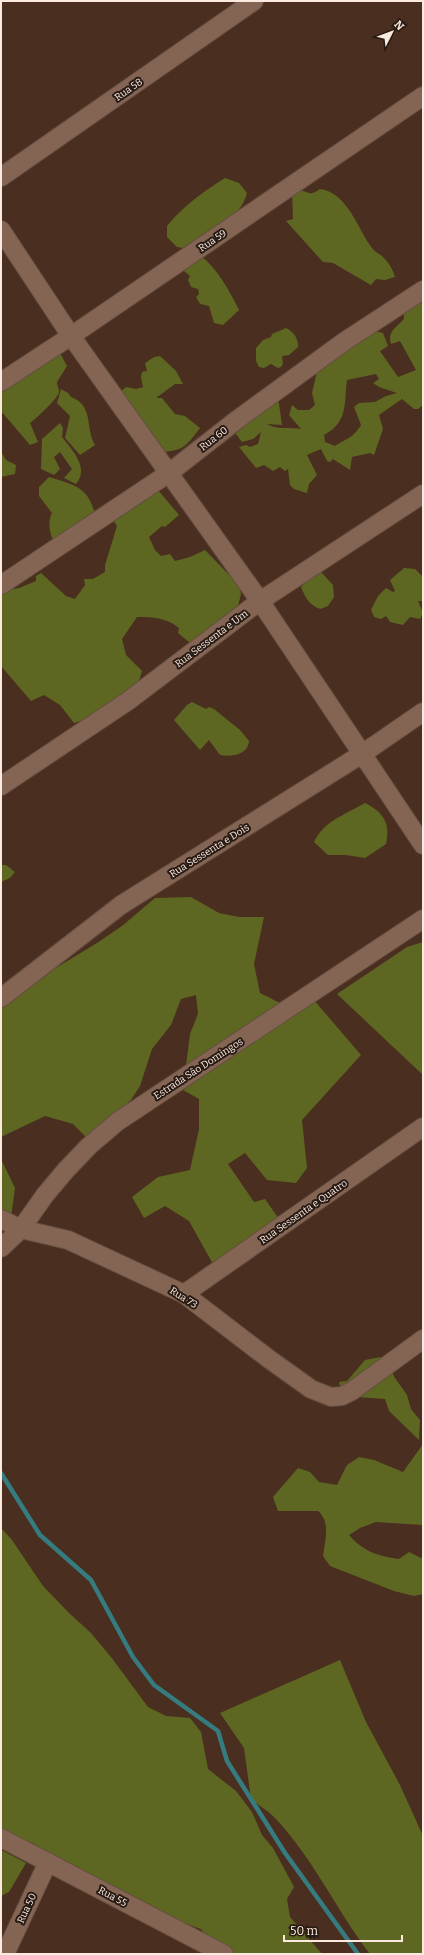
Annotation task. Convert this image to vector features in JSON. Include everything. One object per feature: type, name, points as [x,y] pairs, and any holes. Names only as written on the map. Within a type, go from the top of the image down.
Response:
[{"type":"street","name":"Rua 58","points":[[1,177],[254,1]]},
{"type":"street","name":"Rua 59","points":[[1,382],[423,96]]},
{"type":"street","points":[[1,230],[71,336],[260,601],[423,845]]},
{"type":"street","name":"Rua 60","points":[[1,585],[169,473],[238,419],[333,350],[423,290]]},
{"type":"street","name":"Rua Sessenta e Um","points":[[1,786],[128,701],[260,601],[423,494]]},
{"type":"street","name":"Rua Sessenta e Dois","points":[[1,998],[121,905],[362,754],[423,712]]},
{"type":"street","name":"Estrada São Domingos","points":[[1,1248],[21,1229],[45,1195],[66,1170],[89,1146],[117,1122],[423,919]]},
{"type":"street","name":"Rua Sessenta e Quatro","points":[[184,1294],[423,1127]]},
{"type":"street","name":"Rua 73","points":[[1,1219],[21,1229],[68,1240],[184,1294],[311,1389],[331,1397],[342,1396],[352,1391],[423,1339]]},
{"type":"street","name":"Rua 55","points":[[1,1838],[48,1862],[197,1948],[224,1954]]},
{"type":"street","name":"Rua 50","points":[[5,1954],[48,1862]]},
{"type":"green space","points":[[225,178],[239,183],[247,193],[244,202],[232,218],[215,232],[189,249],[177,247],[167,237],[167,226],[194,199]]},
{"type":"green space","points":[[300,189],[310,193],[320,189],[330,192],[338,197],[351,212],[372,248],[388,262],[395,277],[385,280],[376,279],[371,285],[333,263],[323,262],[286,221],[293,219],[292,191]]},
{"type":"green space","points":[[201,256],[213,267],[228,288],[239,310],[223,325],[214,323],[209,306],[200,304],[196,297],[199,294],[198,289],[191,287],[188,280],[190,276],[184,271],[185,265]]},
{"type":"green space","points":[[423,293],[423,405],[418,409],[414,409],[402,399],[379,415],[383,429],[374,455],[370,453],[352,457],[350,470],[333,459],[330,462],[327,461],[321,449],[307,455],[317,475],[309,484],[307,493],[294,489],[290,485],[288,469],[285,471],[280,467],[273,471],[264,465],[256,468],[239,447],[246,445],[250,447],[258,444],[261,432],[253,439],[242,442],[236,434],[236,424],[277,390],[282,425],[267,424],[279,428],[301,429],[289,415],[292,405],[298,410],[309,410],[315,405],[312,393],[318,367],[370,330],[383,333],[388,346],[380,351],[398,377],[416,370],[400,341],[391,344],[390,340],[393,330],[404,319],[403,307]],"holes":[[[376,374],[379,379],[373,383],[379,387],[397,393],[386,396],[375,402],[359,403],[354,407],[361,425],[355,433],[335,446],[325,442],[324,435],[332,430],[341,418],[345,405],[347,380]]]},
{"type":"green space","points":[[286,328],[295,336],[298,347],[289,355],[282,356],[283,364],[281,367],[278,368],[271,364],[264,368],[259,367],[256,361],[256,348],[263,340],[271,337],[272,334]]},
{"type":"green space","points":[[35,351],[60,353],[67,366],[57,382],[59,391],[58,395],[47,408],[30,423],[38,442],[30,445],[1,411],[1,373],[25,355]]},
{"type":"green space","points":[[160,356],[176,371],[183,384],[175,384],[156,398],[162,398],[175,414],[185,416],[200,428],[185,446],[176,450],[162,452],[120,392],[126,387],[136,389],[143,387],[141,377],[142,372],[147,371],[145,363],[154,357]]},
{"type":"green space","points":[[61,389],[83,405],[86,411],[90,431],[95,445],[80,455],[65,438],[70,416],[57,403]]},
{"type":"green space","points":[[60,423],[63,428],[62,437],[75,453],[80,466],[80,478],[76,484],[64,478],[72,469],[60,452],[54,457],[60,469],[54,475],[41,469],[42,439]]},
{"type":"green space","points":[[1,452],[6,460],[16,465],[15,474],[1,477]]},
{"type":"green space","points":[[49,477],[79,488],[89,498],[95,515],[61,539],[53,539],[50,530],[52,513],[39,496],[39,487]]},
{"type":"green space","points":[[158,490],[179,515],[165,527],[162,526],[149,537],[155,550],[161,556],[170,554],[175,561],[190,557],[205,550],[239,585],[241,594],[237,610],[198,644],[189,642],[178,633],[179,628],[170,622],[154,618],[137,617],[122,639],[126,655],[142,671],[136,691],[88,719],[74,723],[60,705],[44,695],[31,701],[1,666],[1,591],[19,588],[36,581],[36,576],[41,573],[66,596],[75,599],[85,585],[84,579],[93,579],[105,572],[105,565],[117,526],[113,520]]},
{"type":"green space","points":[[404,568],[415,569],[423,577],[423,601],[418,601],[423,613],[420,619],[410,617],[403,625],[390,622],[386,616],[381,619],[374,617],[371,610],[378,596],[386,588],[393,592],[395,591],[390,580]]},
{"type":"green space","points":[[321,572],[333,585],[334,597],[328,606],[320,609],[308,600],[301,587],[309,578]]},
{"type":"green space","points":[[192,702],[206,709],[209,707],[214,709],[240,730],[249,741],[246,749],[234,755],[220,755],[209,740],[200,750],[174,720],[187,705]]},
{"type":"green space","points":[[365,803],[377,810],[384,819],[387,830],[386,844],[365,858],[346,855],[328,855],[314,842],[318,835],[330,823]]},
{"type":"green space","points":[[1,865],[6,865],[15,872],[10,878],[1,882]]},
{"type":"green space","points":[[191,897],[219,913],[239,917],[264,917],[254,964],[260,993],[280,1003],[313,999],[361,1055],[302,1120],[307,1168],[296,1183],[267,1180],[245,1153],[228,1164],[254,1202],[265,1199],[279,1219],[213,1264],[189,1221],[165,1206],[144,1218],[132,1197],[158,1177],[190,1170],[199,1129],[199,1099],[183,1090],[190,1034],[198,1014],[196,995],[181,999],[171,1025],[152,1049],[140,1086],[131,1100],[89,1140],[73,1124],[45,1116],[1,1137],[1,1009],[26,986],[122,926],[155,898]]},
{"type":"green space","points":[[423,942],[423,1075],[337,994],[407,947]]},
{"type":"green space","points":[[1,1159],[15,1188],[11,1217],[1,1212]]},
{"type":"green space","points":[[381,1357],[388,1364],[395,1378],[407,1395],[411,1409],[420,1420],[419,1440],[389,1411],[385,1399],[342,1396],[339,1382],[347,1381],[365,1360]]},
{"type":"green space","points":[[423,1444],[423,1525],[376,1522],[360,1528],[349,1535],[354,1541],[365,1549],[377,1554],[399,1559],[409,1552],[423,1559],[423,1594],[414,1596],[394,1591],[330,1566],[323,1556],[326,1526],[322,1515],[318,1511],[278,1511],[273,1497],[298,1468],[310,1472],[319,1482],[337,1485],[347,1465],[359,1457],[374,1460],[403,1472]]},
{"type":"green space","points":[[1,1528],[12,1540],[43,1586],[91,1633],[148,1707],[166,1716],[190,1718],[201,1732],[208,1769],[236,1791],[252,1812],[262,1835],[273,1848],[294,1887],[287,1899],[290,1917],[322,1954],[202,1954],[207,1939],[201,1929],[183,1923],[72,1867],[34,1844],[1,1830]]},
{"type":"green space","points":[[340,1660],[366,1722],[400,1785],[423,1836],[423,1954],[370,1954],[346,1920],[312,1866],[287,1832],[273,1816],[251,1799],[244,1748],[220,1713]]},
{"type":"green space","points":[[1,1850],[26,1863],[9,1892],[1,1896]]},
{"type":"waterway","points":[[1,1473],[40,1535],[91,1580],[133,1657],[154,1685],[218,1731],[227,1761],[285,1853],[358,1954]]}]
